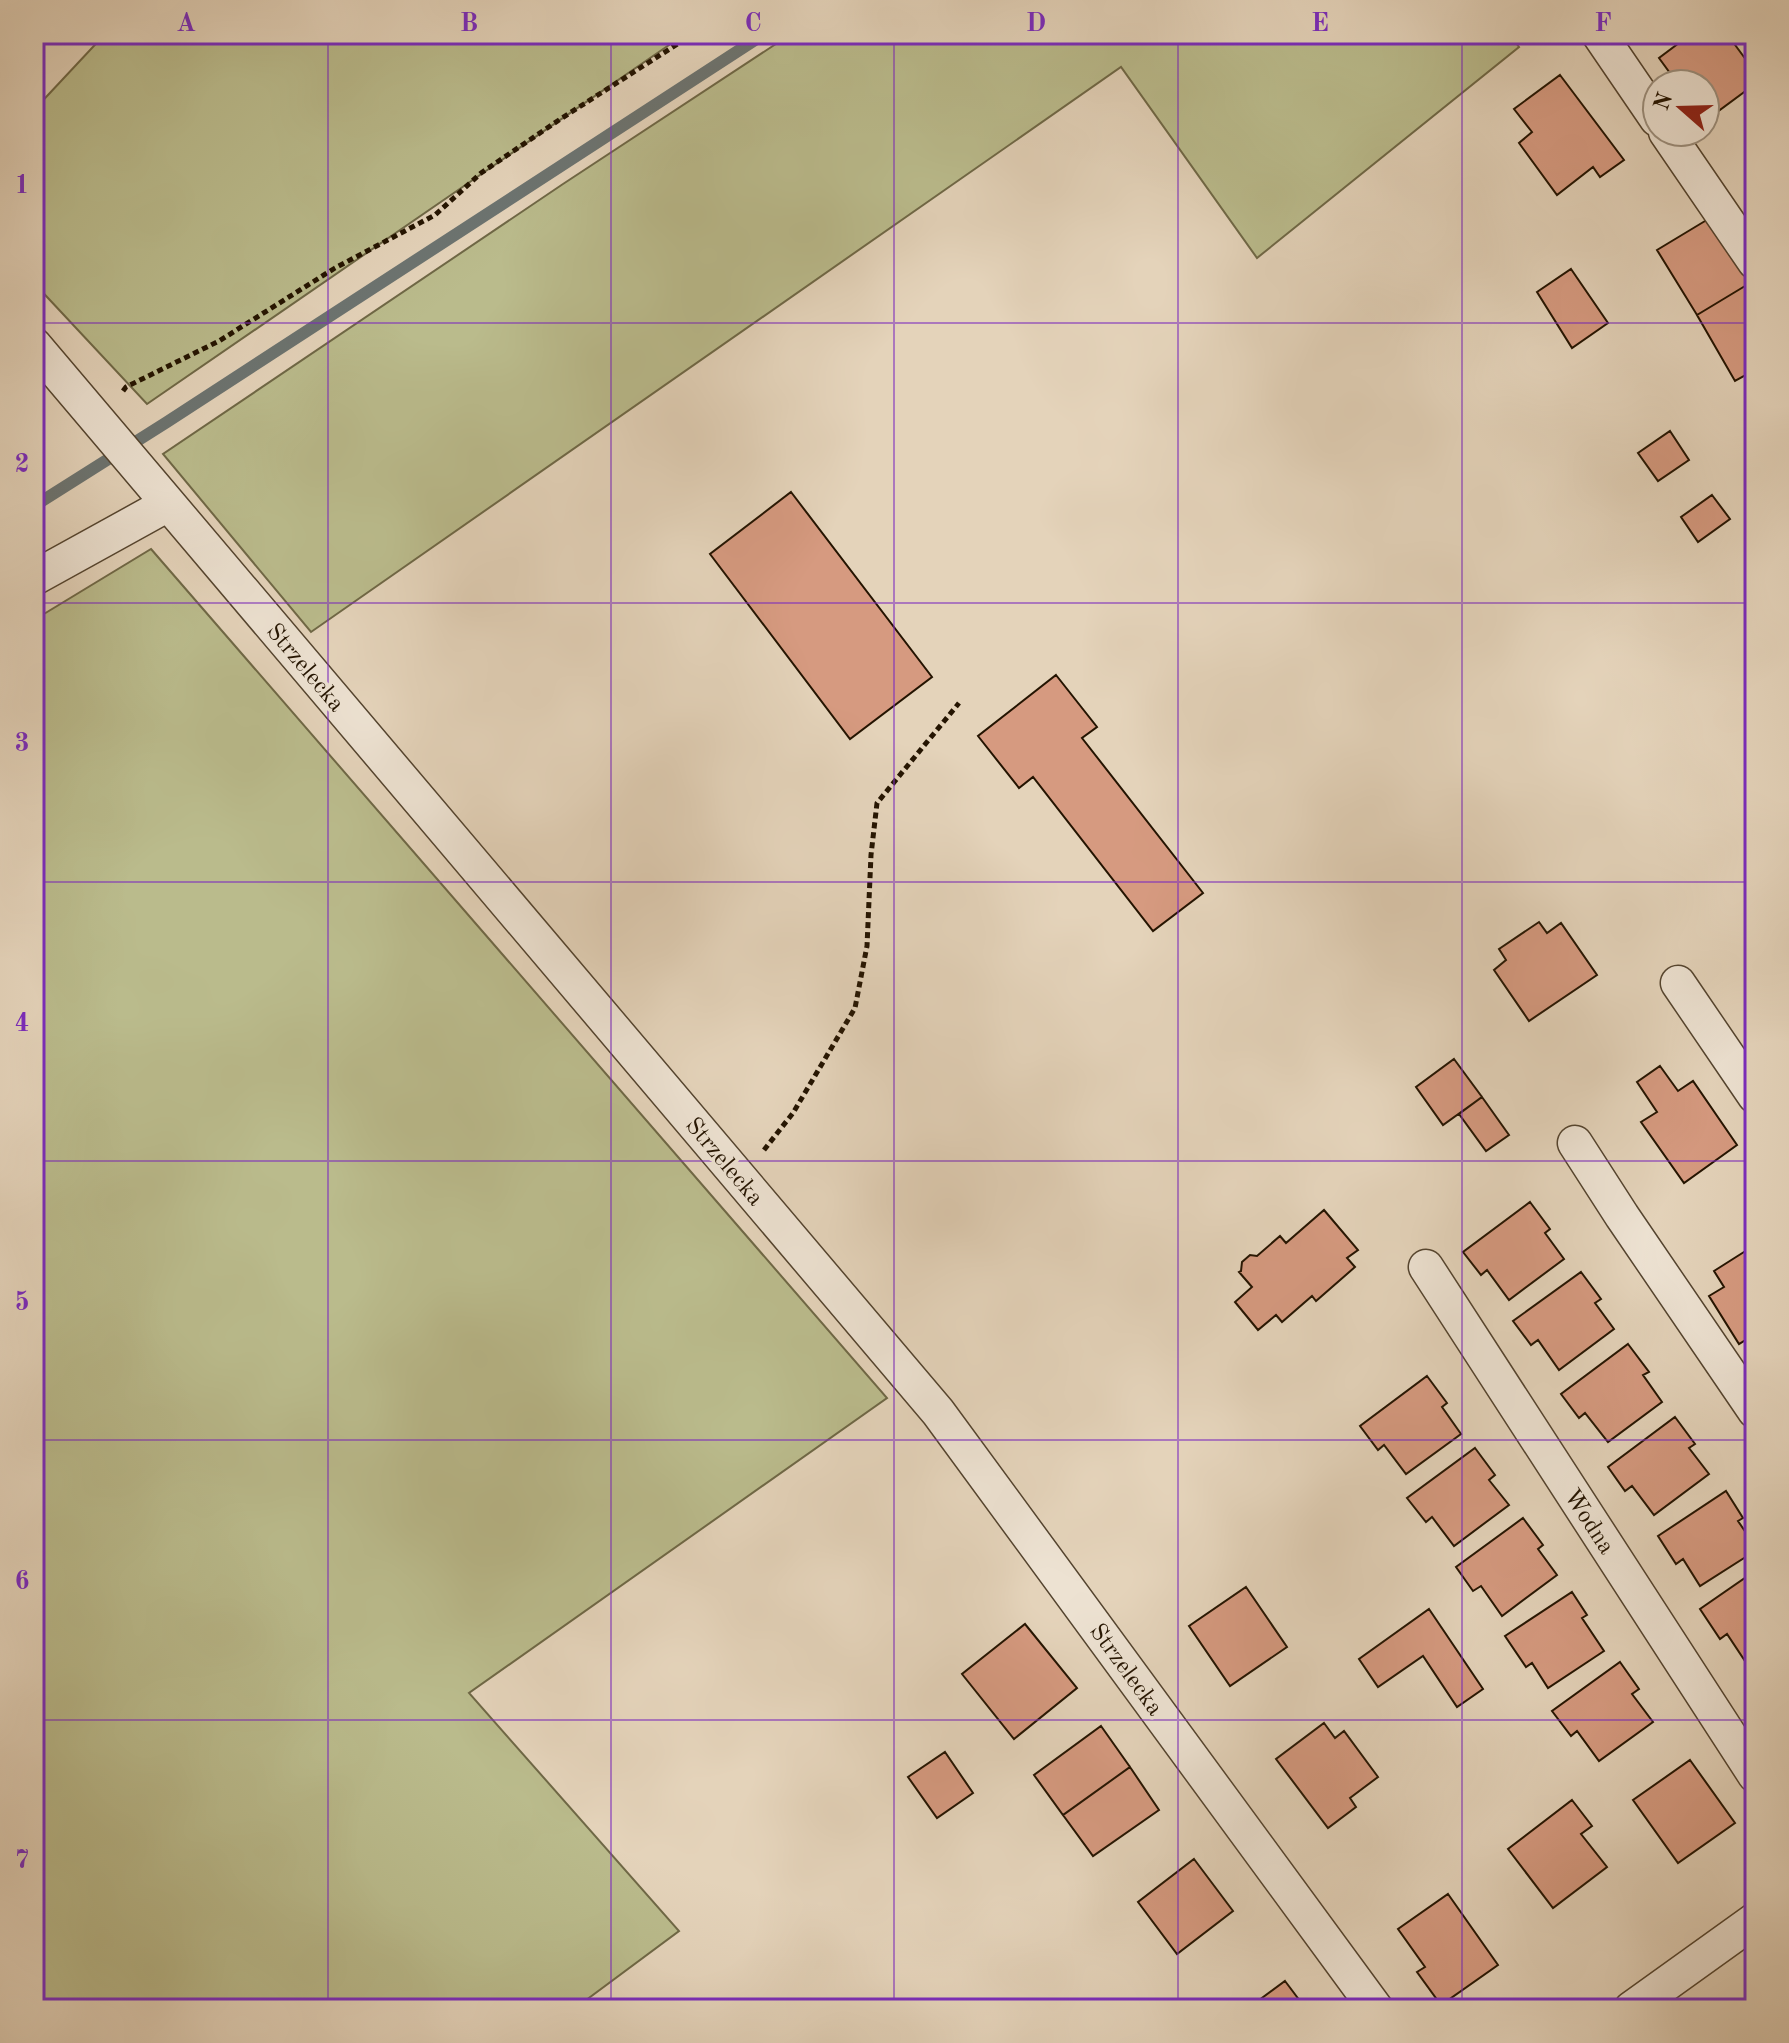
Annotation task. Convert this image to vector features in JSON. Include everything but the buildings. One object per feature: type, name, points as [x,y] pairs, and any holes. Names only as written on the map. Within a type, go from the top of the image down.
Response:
[{"type":"street","points":[[1599,34],[1641,96]]},
{"type":"street","points":[[1677,148],[1755,262]]},
{"type":"street","name":"Strzelecka","points":[[34,345],[938,1412],[1376,2009]]},
{"type":"street","points":[[34,578],[160,494]]},
{"type":"street","points":[[1678,983],[1755,1096]]},
{"type":"street","points":[[1575,1143],[1755,1411]]},
{"type":"street","name":"Wodna","points":[[1426,1267],[1755,1775]]},
{"type":"street","points":[[1631,2009],[1755,1920]]},
{"type":"path","points":[[98,422],[126,387],[219,341],[335,268],[435,215],[493,165],[693,34]]},
{"type":"path","points":[[741,1179],[793,1113],[855,1008],[867,946],[877,803],[959,703]]},
{"type":"green space","points":[[105,34],[685,34],[147,404],[34,283],[34,110]]},
{"type":"green space","points":[[791,34],[1509,34],[1519,47],[1257,258],[1121,67],[311,632],[163,454]]},
{"type":"green space","points":[[151,549],[887,1398],[469,1693],[679,1931],[574,2009],[34,2009],[34,620]]},
{"type":"waterway","points":[[34,506],[764,34]]}]
